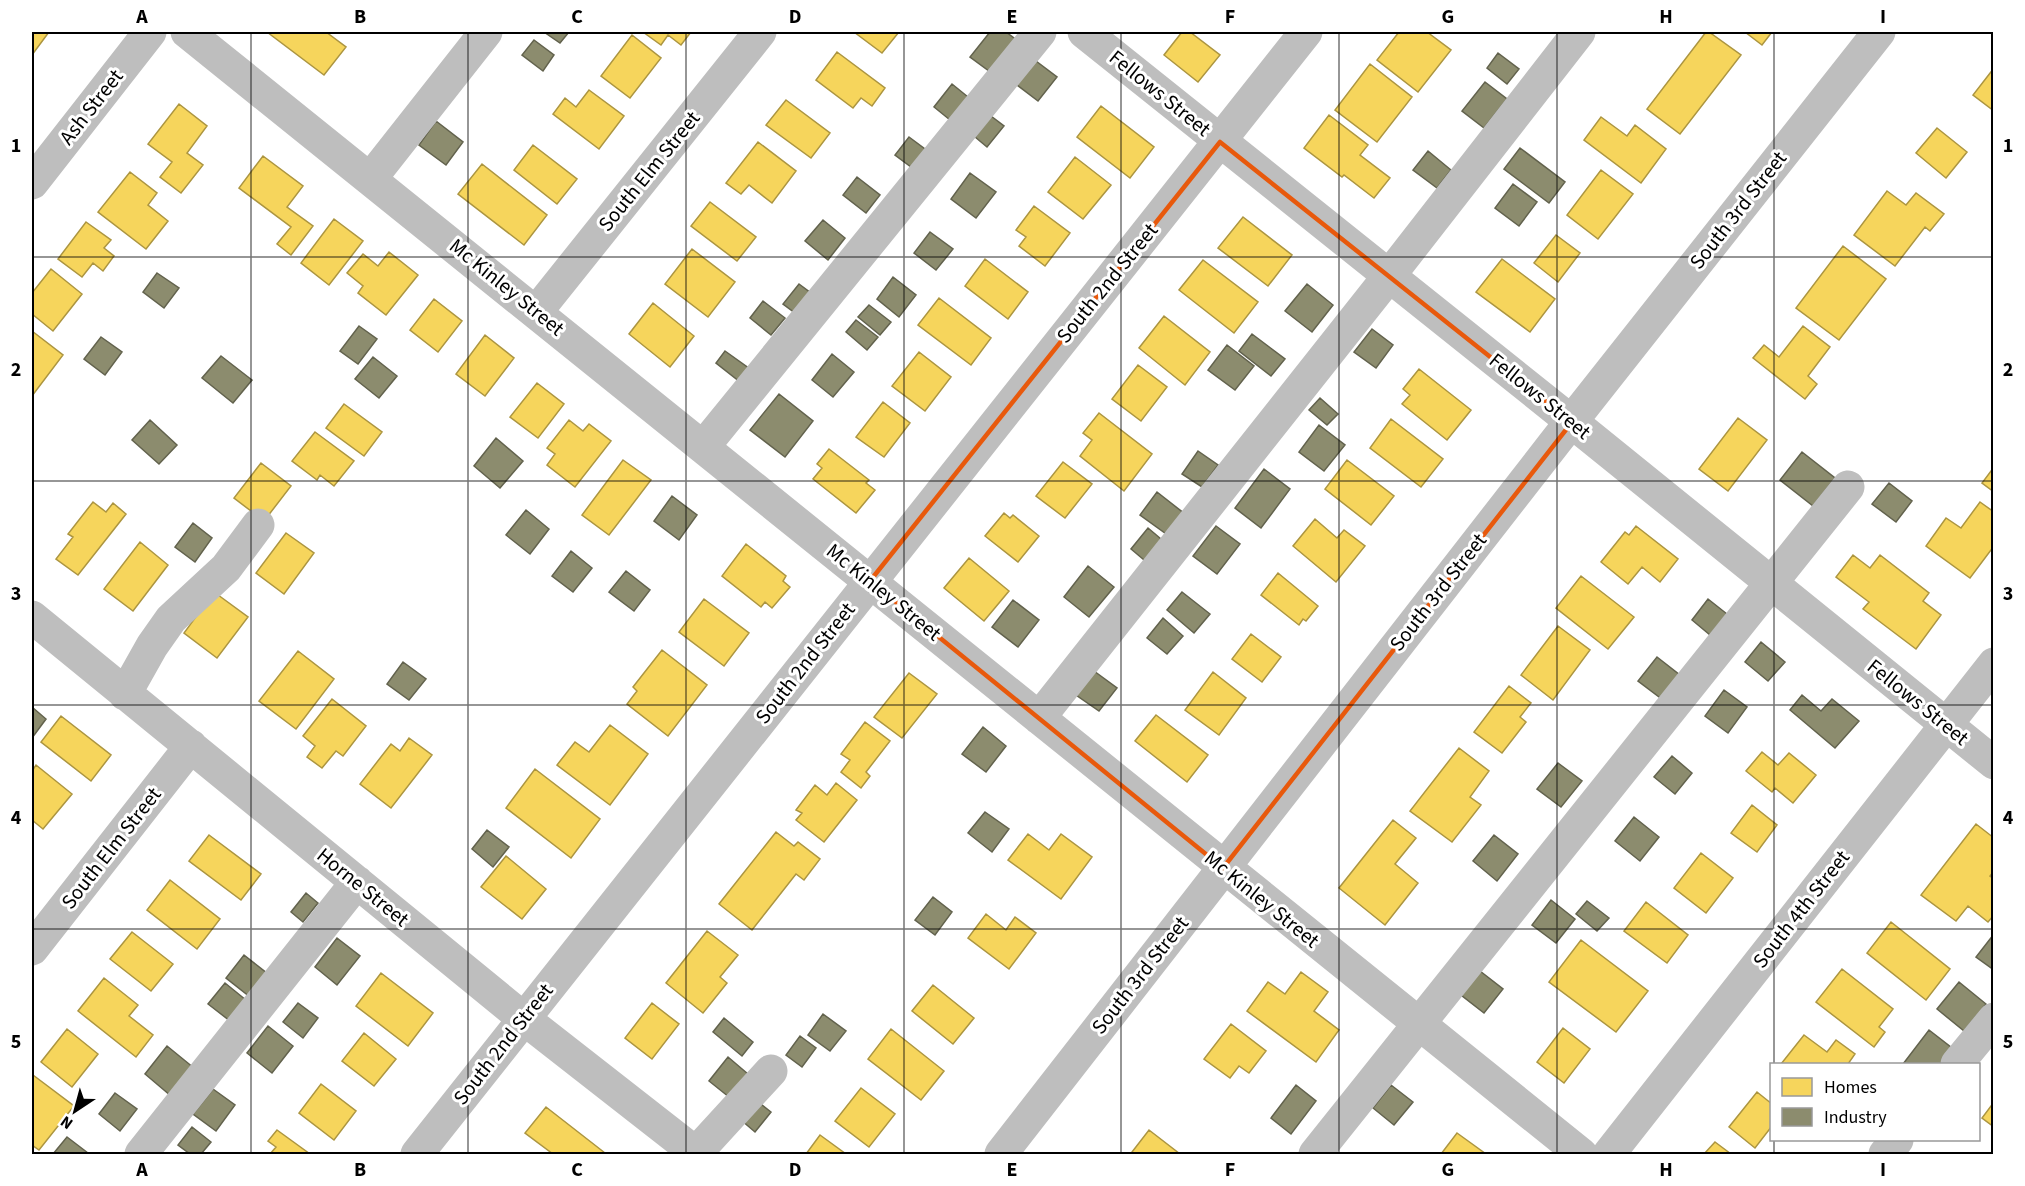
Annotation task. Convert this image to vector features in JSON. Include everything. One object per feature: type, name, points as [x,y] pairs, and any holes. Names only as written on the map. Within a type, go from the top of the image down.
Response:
[{"type":"street","name":"Ash Street","points":[[32,183],[150,32]]},
{"type":"street","name":"Mc Kinley Street","points":[[187,32],[537,311],[1223,868],[1581,1155]]},
{"type":"street","points":[[371,178],[486,32]]},
{"type":"street","name":"South Elm Street","points":[[537,311],[760,32]]},
{"type":"street","points":[[704,446],[1040,32]]},
{"type":"street","name":"Fellows Street","points":[[1084,32],[1994,763]]},
{"type":"street","name":"South 2nd Street","points":[[417,1155],[523,1018],[1306,32]]},
{"type":"street","points":[[1039,718],[1579,32]]},
{"type":"street","name":"South 3rd Street","points":[[1001,1155],[1223,868],[1879,32]]},
{"type":"street","points":[[1315,1155],[1848,487]]},
{"type":"street","points":[[125,694],[152,646],[171,619],[226,568],[258,525]]},
{"type":"street","name":"Horne Street","points":[[32,617],[523,1018],[696,1154]]},
{"type":"street","name":"South 4th Street","points":[[1609,1155],[1994,664]]},
{"type":"street","name":"South Elm Street","points":[[32,949],[191,746]]},
{"type":"street","points":[[141,1155],[357,882]]},
{"type":"street","points":[[1959,1063],[1994,1019]]},
{"type":"street","points":[[696,1154],[771,1071]]},
{"type":"street","points":[[1885,1155],[1896,1141]]},
{"type":"highlighted area","points":[[1220,142],[1572,422],[1223,868],[870,581]]},
{"type":"building: Homes","points":[[32,32],[49,32],[32,55]]},
{"type":"building: Homes","points":[[267,32],[326,32],[346,47],[324,75]]},
{"type":"building: Homes","points":[[643,32],[691,32],[681,45],[668,35],[661,45]]},
{"type":"building: Homes","points":[[854,32],[899,32],[882,53]]},
{"type":"building: Homes","points":[[1182,32],[1190,32],[1220,55],[1198,82],[1164,55]]},
{"type":"building: Homes","points":[[1399,32],[1427,32],[1451,50],[1418,92],[1377,60]]},
{"type":"building: Homes","points":[[1706,32],[1741,55],[1680,134],[1647,109]]},
{"type":"building: Homes","points":[[1745,32],[1772,32],[1762,45]]},
{"type":"building: Homes","points":[[632,35],[661,58],[630,98],[601,76]]},
{"type":"building: Homes","points":[[837,52],[885,88],[872,106],[861,98],[853,108],[816,80]]},
{"type":"building: Homes","points":[[1370,64],[1412,97],[1377,142],[1335,110]]},
{"type":"building: Homes","points":[[1994,68],[1994,111],[1973,95]]},
{"type":"building: Homes","points":[[589,90],[624,116],[599,149],[553,114],[565,98],[576,107]]},
{"type":"building: Homes","points":[[786,100],[830,133],[811,158],[766,125]]},
{"type":"building: Homes","points":[[179,104],[207,126],[187,153],[203,165],[181,193],[160,177],[172,162],[148,144]]},
{"type":"building: Homes","points":[[1101,106],[1154,147],[1130,178],[1077,137]]},
{"type":"building: Homes","points":[[1329,115],[1368,145],[1360,155],[1390,178],[1374,198],[1304,148]]},
{"type":"building: Homes","points":[[1601,117],[1627,136],[1635,125],[1666,149],[1641,183],[1584,140]]},
{"type":"building: Homes","points":[[1937,128],[1967,152],[1946,178],[1916,153]]},
{"type":"building: Homes","points":[[758,142],[796,171],[772,203],[749,185],[741,194],[726,183]]},
{"type":"building: Homes","points":[[533,145],[577,179],[557,204],[514,170]]},
{"type":"building: Homes","points":[[263,156],[303,186],[287,207],[313,226],[291,255],[277,244],[291,227],[239,188]]},
{"type":"building: Homes","points":[[1075,157],[1111,185],[1083,219],[1048,192]]},
{"type":"building: Homes","points":[[482,164],[547,215],[524,245],[458,194]]},
{"type":"building: Homes","points":[[1601,170],[1633,194],[1598,239],[1567,215]]},
{"type":"building: Homes","points":[[130,172],[157,193],[148,205],[168,221],[146,249],[98,212]]},
{"type":"building: Homes","points":[[1887,191],[1906,205],[1916,193],[1944,214],[1930,231],[1925,227],[1895,266],[1854,235]]},
{"type":"building: Homes","points":[[710,202],[756,237],[737,261],[691,226]]},
{"type":"building: Homes","points":[[1034,206],[1070,233],[1045,266],[1019,246],[1026,237],[1016,230]]},
{"type":"building: Homes","points":[[1243,217],[1292,255],[1268,286],[1218,248]]},
{"type":"building: Homes","points":[[334,219],[363,241],[329,285],[301,263]]},
{"type":"building: Homes","points":[[86,222],[111,240],[104,248],[114,256],[103,271],[93,263],[82,277],[58,259]]},
{"type":"building: Homes","points":[[1556,235],[1580,253],[1558,282],[1534,263]]},
{"type":"building: Homes","points":[[1843,246],[1886,279],[1839,340],[1796,308]]},
{"type":"building: Homes","points":[[692,249],[735,282],[708,317],[665,284]]},
{"type":"building: Homes","points":[[389,252],[418,275],[386,315],[358,293],[363,286],[347,273],[363,254],[378,266]]},
{"type":"building: Homes","points":[[985,259],[1028,292],[1008,319],[965,286]]},
{"type":"building: Homes","points":[[1502,259],[1555,299],[1530,332],[1476,292]]},
{"type":"building: Homes","points":[[1203,260],[1258,302],[1234,333],[1179,290]]},
{"type":"building: Homes","points":[[51,269],[82,294],[53,331],[32,314],[32,293]]},
{"type":"building: Homes","points":[[939,298],[991,338],[971,365],[918,325]]},
{"type":"building: Homes","points":[[434,299],[462,321],[438,352],[410,330]]},
{"type":"building: Homes","points":[[653,303],[694,336],[670,367],[629,334]]},
{"type":"building: Homes","points":[[1164,316],[1210,352],[1185,385],[1139,348]]},
{"type":"building: Homes","points":[[1803,326],[1830,347],[1808,376],[1817,384],[1805,399],[1753,358],[1764,345],[1779,357]]},
{"type":"building: Homes","points":[[32,331],[63,355],[32,396]]},
{"type":"building: Homes","points":[[485,335],[514,358],[485,396],[456,374]]},
{"type":"building: Homes","points":[[919,352],[951,377],[925,411],[892,386]]},
{"type":"building: Homes","points":[[1138,365],[1167,387],[1141,421],[1112,399]]},
{"type":"building: Homes","points":[[1419,369],[1471,410],[1447,440],[1402,404],[1410,395],[1403,389]]},
{"type":"building: Homes","points":[[537,383],[564,404],[538,438],[510,417]]},
{"type":"building: Homes","points":[[883,402],[910,423],[884,457],[856,437]]},
{"type":"building: Homes","points":[[344,404],[382,432],[364,456],[326,428]]},
{"type":"building: Homes","points":[[1099,413],[1152,454],[1124,491],[1080,456],[1092,440],[1083,433]]},
{"type":"building: Homes","points":[[1738,418],[1767,440],[1728,491],[1699,469]]},
{"type":"building: Homes","points":[[1391,419],[1443,459],[1421,487],[1370,448]]},
{"type":"building: Homes","points":[[569,420],[583,431],[589,424],[611,441],[575,487],[547,465],[555,454],[547,448]]},
{"type":"building: Homes","points":[[315,432],[354,461],[334,486],[320,475],[317,480],[292,461]]},
{"type":"building: Homes","points":[[829,449],[869,480],[866,483],[875,490],[856,513],[813,479],[822,468],[817,464]]},
{"type":"building: Homes","points":[[623,460],[651,480],[609,535],[582,515]]},
{"type":"building: Homes","points":[[1347,460],[1394,496],[1371,525],[1325,489]]},
{"type":"building: Homes","points":[[1063,462],[1092,484],[1065,518],[1036,496]]},
{"type":"building: Homes","points":[[261,463],[291,486],[264,521],[234,498]]},
{"type":"building: Homes","points":[[1994,467],[1994,492],[1982,483]]},
{"type":"building: Homes","points":[[93,502],[106,512],[113,503],[126,514],[78,575],[56,559],[73,537],[68,534]]},
{"type":"building: Homes","points":[[1980,502],[1994,512],[1994,546],[1970,578],[1926,546],[1946,518],[1961,528]]},
{"type":"building: Homes","points":[[1004,513],[1010,518],[1013,515],[1039,536],[1018,562],[985,536]]},
{"type":"building: Homes","points":[[1315,519],[1337,538],[1344,530],[1365,546],[1336,582],[1293,546]]},
{"type":"building: Homes","points":[[1636,526],[1678,559],[1660,582],[1642,567],[1628,584],[1601,562],[1625,532],[1629,535]]},
{"type":"building: Homes","points":[[286,533],[314,553],[284,594],[256,573]]},
{"type":"building: Homes","points":[[140,542],[168,565],[133,611],[104,589]]},
{"type":"building: Homes","points":[[746,544],[786,576],[783,581],[790,587],[772,608],[765,602],[761,607],[722,576]]},
{"type":"building: Homes","points":[[1853,555],[1870,568],[1880,555],[1929,593],[1923,601],[1941,615],[1916,649],[1863,609],[1869,602],[1836,577]]},
{"type":"building: Homes","points":[[969,558],[1009,591],[984,621],[944,588]]},
{"type":"building: Homes","points":[[1278,573],[1318,606],[1306,621],[1303,619],[1299,625],[1261,595]]},
{"type":"building: Homes","points":[[1581,576],[1634,617],[1608,649],[1556,608]]},
{"type":"building: Homes","points":[[214,592],[248,617],[217,658],[184,633]]},
{"type":"building: Homes","points":[[704,599],[749,633],[724,666],[679,632]]},
{"type":"building: Homes","points":[[1558,626],[1590,650],[1553,700],[1521,675]]},
{"type":"building: Homes","points":[[1251,634],[1281,657],[1262,682],[1232,659]]},
{"type":"building: Homes","points":[[662,650],[707,685],[668,736],[627,704],[637,691],[633,687]]},
{"type":"building: Homes","points":[[298,651],[334,679],[296,729],[259,701]]},
{"type":"building: Homes","points":[[1213,672],[1246,698],[1219,735],[1185,710]]},
{"type":"building: Homes","points":[[909,673],[937,694],[902,738],[874,717]]},
{"type":"building: Homes","points":[[1509,686],[1531,703],[1520,717],[1526,722],[1502,753],[1474,732]]},
{"type":"building: Homes","points":[[332,699],[366,726],[343,756],[336,751],[322,768],[307,757],[315,746],[303,736]]},
{"type":"building: Homes","points":[[1156,715],[1208,755],[1187,782],[1135,741]]},
{"type":"building: Homes","points":[[61,716],[111,755],[91,781],[41,742]]},
{"type":"building: Homes","points":[[865,722],[890,741],[866,772],[870,776],[861,788],[841,772],[850,760],[841,754]]},
{"type":"building: Homes","points":[[610,725],[648,754],[610,805],[557,765],[575,742],[589,752]]},
{"type":"building: Homes","points":[[409,738],[432,755],[391,808],[360,784],[391,744],[400,751]]},
{"type":"building: Homes","points":[[1459,748],[1489,771],[1470,797],[1481,805],[1452,842],[1410,811]]},
{"type":"building: Homes","points":[[1762,752],[1778,765],[1789,753],[1816,775],[1793,803],[1775,788],[1772,792],[1746,771]]},
{"type":"building: Homes","points":[[36,765],[72,794],[43,829],[32,820],[32,771]]},
{"type":"building: Homes","points":[[535,769],[600,819],[571,858],[506,808]]},
{"type":"building: Homes","points":[[836,783],[857,800],[824,842],[796,820],[802,813],[796,810],[815,785],[827,795]]},
{"type":"building: Homes","points":[[1752,805],[1777,825],[1757,852],[1731,833]]},
{"type":"building: Homes","points":[[1393,820],[1416,838],[1395,864],[1418,883],[1385,925],[1339,888]]},
{"type":"building: Homes","points":[[1976,824],[1994,838],[1994,871],[1990,876],[1994,879],[1994,915],[1988,922],[1968,906],[1956,921],[1921,895]]},
{"type":"building: Homes","points":[[776,832],[794,846],[798,842],[820,859],[804,880],[796,874],[752,930],[719,904]]},
{"type":"building: Homes","points":[[1028,834],[1049,850],[1061,834],[1092,857],[1061,899],[1008,860]]},
{"type":"building: Homes","points":[[209,835],[261,874],[241,900],[189,861]]},
{"type":"building: Homes","points":[[1701,853],[1733,878],[1706,913],[1674,888]]},
{"type":"building: Homes","points":[[506,856],[546,889],[522,919],[481,887]]},
{"type":"building: Homes","points":[[170,880],[220,919],[197,949],[147,910]]},
{"type":"building: Homes","points":[[1646,902],[1688,935],[1667,963],[1624,931]]},
{"type":"building: Homes","points":[[986,914],[1006,930],[1015,917],[1036,933],[1009,969],[968,938]]},
{"type":"building: Homes","points":[[1891,922],[1950,969],[1926,1000],[1867,953]]},
{"type":"building: Homes","points":[[707,931],[738,955],[720,977],[727,983],[703,1013],[666,983]]},
{"type":"building: Homes","points":[[132,932],[173,964],[151,991],[110,959]]},
{"type":"building: Homes","points":[[1581,940],[1648,991],[1616,1032],[1549,982]]},
{"type":"building: Homes","points":[[1842,969],[1893,1009],[1879,1027],[1885,1032],[1874,1047],[1816,1002]]},
{"type":"building: Homes","points":[[1301,972],[1328,992],[1314,1011],[1339,1030],[1316,1062],[1247,1011],[1268,982],[1285,994]]},
{"type":"building: Homes","points":[[381,973],[433,1013],[408,1046],[356,1006]]},
{"type":"building: Homes","points":[[104,978],[138,1005],[129,1016],[153,1035],[136,1057],[78,1011]]},
{"type":"building: Homes","points":[[933,985],[974,1018],[953,1044],[912,1011]]},
{"type":"building: Homes","points":[[652,1003],[679,1024],[652,1059],[625,1038]]},
{"type":"building: Homes","points":[[1231,1024],[1266,1051],[1249,1073],[1239,1066],[1230,1078],[1204,1059]]},
{"type":"building: Homes","points":[[1563,1028],[1590,1049],[1564,1083],[1537,1062]]},
{"type":"building: Homes","points":[[67,1029],[98,1054],[72,1087],[41,1062]]},
{"type":"building: Homes","points":[[891,1029],[944,1071],[921,1100],[868,1059]]},
{"type":"building: Homes","points":[[364,1033],[396,1059],[374,1086],[342,1061]]},
{"type":"building: Homes","points":[[1804,1035],[1827,1052],[1836,1040],[1855,1054],[1849,1063],[1782,1063]]},
{"type":"building: Homes","points":[[33,1075],[74,1106],[39,1150],[32,1145]]},
{"type":"building: Homes","points":[[321,1084],[356,1111],[334,1140],[299,1113]]},
{"type":"building: Homes","points":[[861,1088],[895,1114],[869,1147],[835,1121]]},
{"type":"building: Homes","points":[[1757,1092],[1770,1102],[1770,1129],[1755,1148],[1729,1127]]},
{"type":"building: Homes","points":[[1994,1102],[1994,1127],[1982,1118]]},
{"type":"building: Homes","points":[[546,1107],[605,1153],[553,1154],[525,1133]]},
{"type":"building: Homes","points":[[277,1130],[310,1154],[270,1154],[276,1147],[268,1141]]},
{"type":"building: Homes","points":[[1149,1130],[1180,1154],[1136,1154],[1132,1152]]},
{"type":"building: Homes","points":[[1457,1133],[1486,1154],[1441,1154]]},
{"type":"building: Homes","points":[[820,1135],[846,1154],[806,1154]]},
{"type":"building: Homes","points":[[1715,1142],[1731,1154],[1704,1154]]},
{"type":"building: Industry","points":[[544,32],[569,32],[560,43]]},
{"type":"building: Industry","points":[[990,32],[1006,32],[1018,41],[993,74],[970,57]]},
{"type":"building: Industry","points":[[534,40],[554,55],[543,71],[522,55]]},
{"type":"building: Industry","points":[[1498,53],[1519,69],[1507,84],[1487,68]]},
{"type":"building: Industry","points":[[1032,58],[1057,77],[1038,101],[1013,82]]},
{"type":"building: Industry","points":[[1485,82],[1507,99],[1484,128],[1462,111]]},
{"type":"building: Industry","points":[[952,84],[973,101],[955,124],[934,107]]},
{"type":"building: Industry","points":[[991,116],[1004,126],[987,147],[975,137]]},
{"type":"building: Industry","points":[[436,121],[463,142],[446,165],[419,145]]},
{"type":"building: Industry","points":[[909,137],[929,152],[915,170],[895,155]]},
{"type":"building: Industry","points":[[1520,148],[1565,182],[1549,203],[1504,169]]},
{"type":"building: Industry","points":[[1428,151],[1451,170],[1437,188],[1413,170]]},
{"type":"building: Industry","points":[[970,173],[996,192],[976,218],[951,199]]},
{"type":"building: Industry","points":[[857,177],[880,195],[866,213],[843,195]]},
{"type":"building: Industry","points":[[1513,184],[1537,202],[1519,226],[1495,208]]},
{"type":"building: Industry","points":[[823,220],[845,238],[828,260],[805,241]]},
{"type":"building: Industry","points":[[930,232],[953,249],[936,270],[914,253]]},
{"type":"building: Industry","points":[[157,273],[179,288],[164,308],[143,292]]},
{"type":"building: Industry","points":[[893,277],[916,295],[899,317],[877,299]]},
{"type":"building: Industry","points":[[799,284],[815,296],[799,316],[783,304]]},
{"type":"building: Industry","points":[[1307,284],[1333,305],[1312,332],[1285,311]]},
{"type":"building: Industry","points":[[763,301],[785,318],[771,335],[750,318]]},
{"type":"building: Industry","points":[[869,305],[891,322],[880,335],[858,317]]},
{"type":"building: Industry","points":[[856,320],[878,337],[867,350],[846,332]]},
{"type":"building: Industry","points":[[359,326],[377,339],[358,364],[340,351]]},
{"type":"building: Industry","points":[[1372,329],[1393,345],[1376,368],[1354,352]]},
{"type":"building: Industry","points":[[1252,334],[1285,359],[1271,376],[1239,351]]},
{"type":"building: Industry","points":[[101,337],[122,352],[105,375],[84,359]]},
{"type":"building: Industry","points":[[1227,345],[1254,366],[1235,390],[1208,370]]},
{"type":"building: Industry","points":[[725,351],[750,369],[740,382],[716,363]]},
{"type":"building: Industry","points":[[832,354],[854,372],[833,397],[812,380]]},
{"type":"building: Industry","points":[[221,356],[252,380],[233,403],[202,378]]},
{"type":"building: Industry","points":[[373,357],[397,376],[379,398],[355,379]]},
{"type":"building: Industry","points":[[779,394],[813,421],[785,457],[750,430]]},
{"type":"building: Industry","points":[[1320,398],[1338,414],[1327,425],[1309,410]]},
{"type":"building: Industry","points":[[150,420],[177,445],[159,464],[132,440]]},
{"type":"building: Industry","points":[[1319,425],[1345,445],[1324,471],[1299,452]]},
{"type":"building: Industry","points":[[496,438],[523,461],[500,488],[474,466]]},
{"type":"building: Industry","points":[[1198,451],[1218,465],[1202,487],[1182,474]]},
{"type":"building: Industry","points":[[1802,452],[1835,478],[1813,506],[1780,480]]},
{"type":"building: Industry","points":[[1264,469],[1290,489],[1261,528],[1235,508]]},
{"type":"building: Industry","points":[[1889,483],[1912,501],[1896,522],[1872,504]]},
{"type":"building: Industry","points":[[1157,492],[1185,514],[1169,536],[1140,515]]},
{"type":"building: Industry","points":[[672,496],[697,515],[679,540],[654,521]]},
{"type":"building: Industry","points":[[526,510],[549,529],[530,554],[506,535]]},
{"type":"building: Industry","points":[[193,523],[212,538],[195,562],[175,547]]},
{"type":"building: Industry","points":[[1216,526],[1240,544],[1217,574],[1193,556]]},
{"type":"building: Industry","points":[[1148,528],[1167,544],[1150,565],[1131,549]]},
{"type":"building: Industry","points":[[571,551],[592,568],[573,592],[552,576]]},
{"type":"building: Industry","points":[[1088,566],[1114,587],[1089,617],[1064,597]]},
{"type":"building: Industry","points":[[626,571],[650,590],[634,611],[609,592]]},
{"type":"building: Industry","points":[[1182,592],[1210,614],[1194,633],[1167,610]]},
{"type":"building: Industry","points":[[1708,599],[1727,614],[1710,635],[1692,620]]},
{"type":"building: Industry","points":[[1013,600],[1039,620],[1018,647],[992,627]]},
{"type":"building: Industry","points":[[1163,618],[1183,636],[1167,654],[1147,638]]},
{"type":"building: Industry","points":[[1761,642],[1785,662],[1768,681],[1745,662]]},
{"type":"building: Industry","points":[[1657,657],[1685,679],[1667,703],[1638,681]]},
{"type":"building: Industry","points":[[403,662],[426,679],[409,700],[387,684]]},
{"type":"building: Industry","points":[[1094,671],[1117,688],[1099,711],[1076,695]]},
{"type":"building: Industry","points":[[1724,690],[1747,707],[1728,733],[1705,716]]},
{"type":"building: Industry","points":[[1802,695],[1821,711],[1832,699],[1859,721],[1835,748],[1790,710]]},
{"type":"building: Industry","points":[[32,707],[46,719],[32,738]]},
{"type":"building: Industry","points":[[983,727],[1006,746],[986,772],[962,754]]},
{"type":"building: Industry","points":[[1672,756],[1692,773],[1675,794],[1654,777]]},
{"type":"building: Industry","points":[[1558,763],[1582,781],[1561,807],[1537,789]]},
{"type":"building: Industry","points":[[985,812],[1009,829],[992,852],[968,833]]},
{"type":"building: Industry","points":[[1634,817],[1659,837],[1640,861],[1615,841]]},
{"type":"building: Industry","points":[[487,830],[509,847],[493,867],[472,849]]},
{"type":"building: Industry","points":[[1494,835],[1518,854],[1497,881],[1473,861]]},
{"type":"building: Industry","points":[[306,893],[318,903],[303,922],[291,912]]},
{"type":"building: Industry","points":[[933,897],[952,912],[935,935],[915,920]]},
{"type":"building: Industry","points":[[1551,900],[1575,919],[1556,943],[1532,925]]},
{"type":"building: Industry","points":[[1587,901],[1609,918],[1597,931],[1576,914]]},
{"type":"building: Industry","points":[[1994,934],[1994,970],[1976,957]]},
{"type":"building: Industry","points":[[337,938],[360,956],[337,985],[315,967]]},
{"type":"building: Industry","points":[[244,955],[268,974],[250,997],[226,978]]},
{"type":"building: Industry","points":[[1480,971],[1503,989],[1484,1013],[1461,995]]},
{"type":"building: Industry","points":[[1959,982],[1986,1004],[1964,1031],[1937,1009]]},
{"type":"building: Industry","points":[[225,983],[246,1000],[230,1021],[208,1004]]},
{"type":"building: Industry","points":[[298,1003],[318,1018],[303,1038],[283,1022]]},
{"type":"building: Industry","points":[[823,1014],[846,1031],[830,1051],[808,1035]]},
{"type":"building: Industry","points":[[724,1018],[753,1042],[742,1056],[713,1032]]},
{"type":"building: Industry","points":[[268,1026],[293,1046],[272,1073],[247,1053]]},
{"type":"building: Industry","points":[[1929,1030],[1952,1048],[1941,1063],[1904,1063]]},
{"type":"building: Industry","points":[[800,1036],[816,1048],[802,1067],[786,1055]]},
{"type":"building: Industry","points":[[167,1046],[194,1068],[171,1096],[145,1074]]},
{"type":"building: Industry","points":[[728,1057],[748,1074],[729,1097],[709,1081]]},
{"type":"building: Industry","points":[[1296,1085],[1316,1101],[1291,1134],[1271,1118]]},
{"type":"building: Industry","points":[[1391,1085],[1413,1102],[1394,1125],[1373,1108]]},
{"type":"building: Industry","points":[[213,1089],[235,1105],[216,1131],[193,1114]]},
{"type":"building: Industry","points":[[115,1093],[137,1109],[120,1131],[99,1114]]},
{"type":"building: Industry","points":[[757,1101],[771,1112],[755,1132],[741,1120]]},
{"type":"building: Industry","points":[[192,1127],[211,1142],[201,1154],[190,1154],[178,1145]]},
{"type":"building: Industry","points":[[67,1137],[88,1153],[53,1154]]}]
